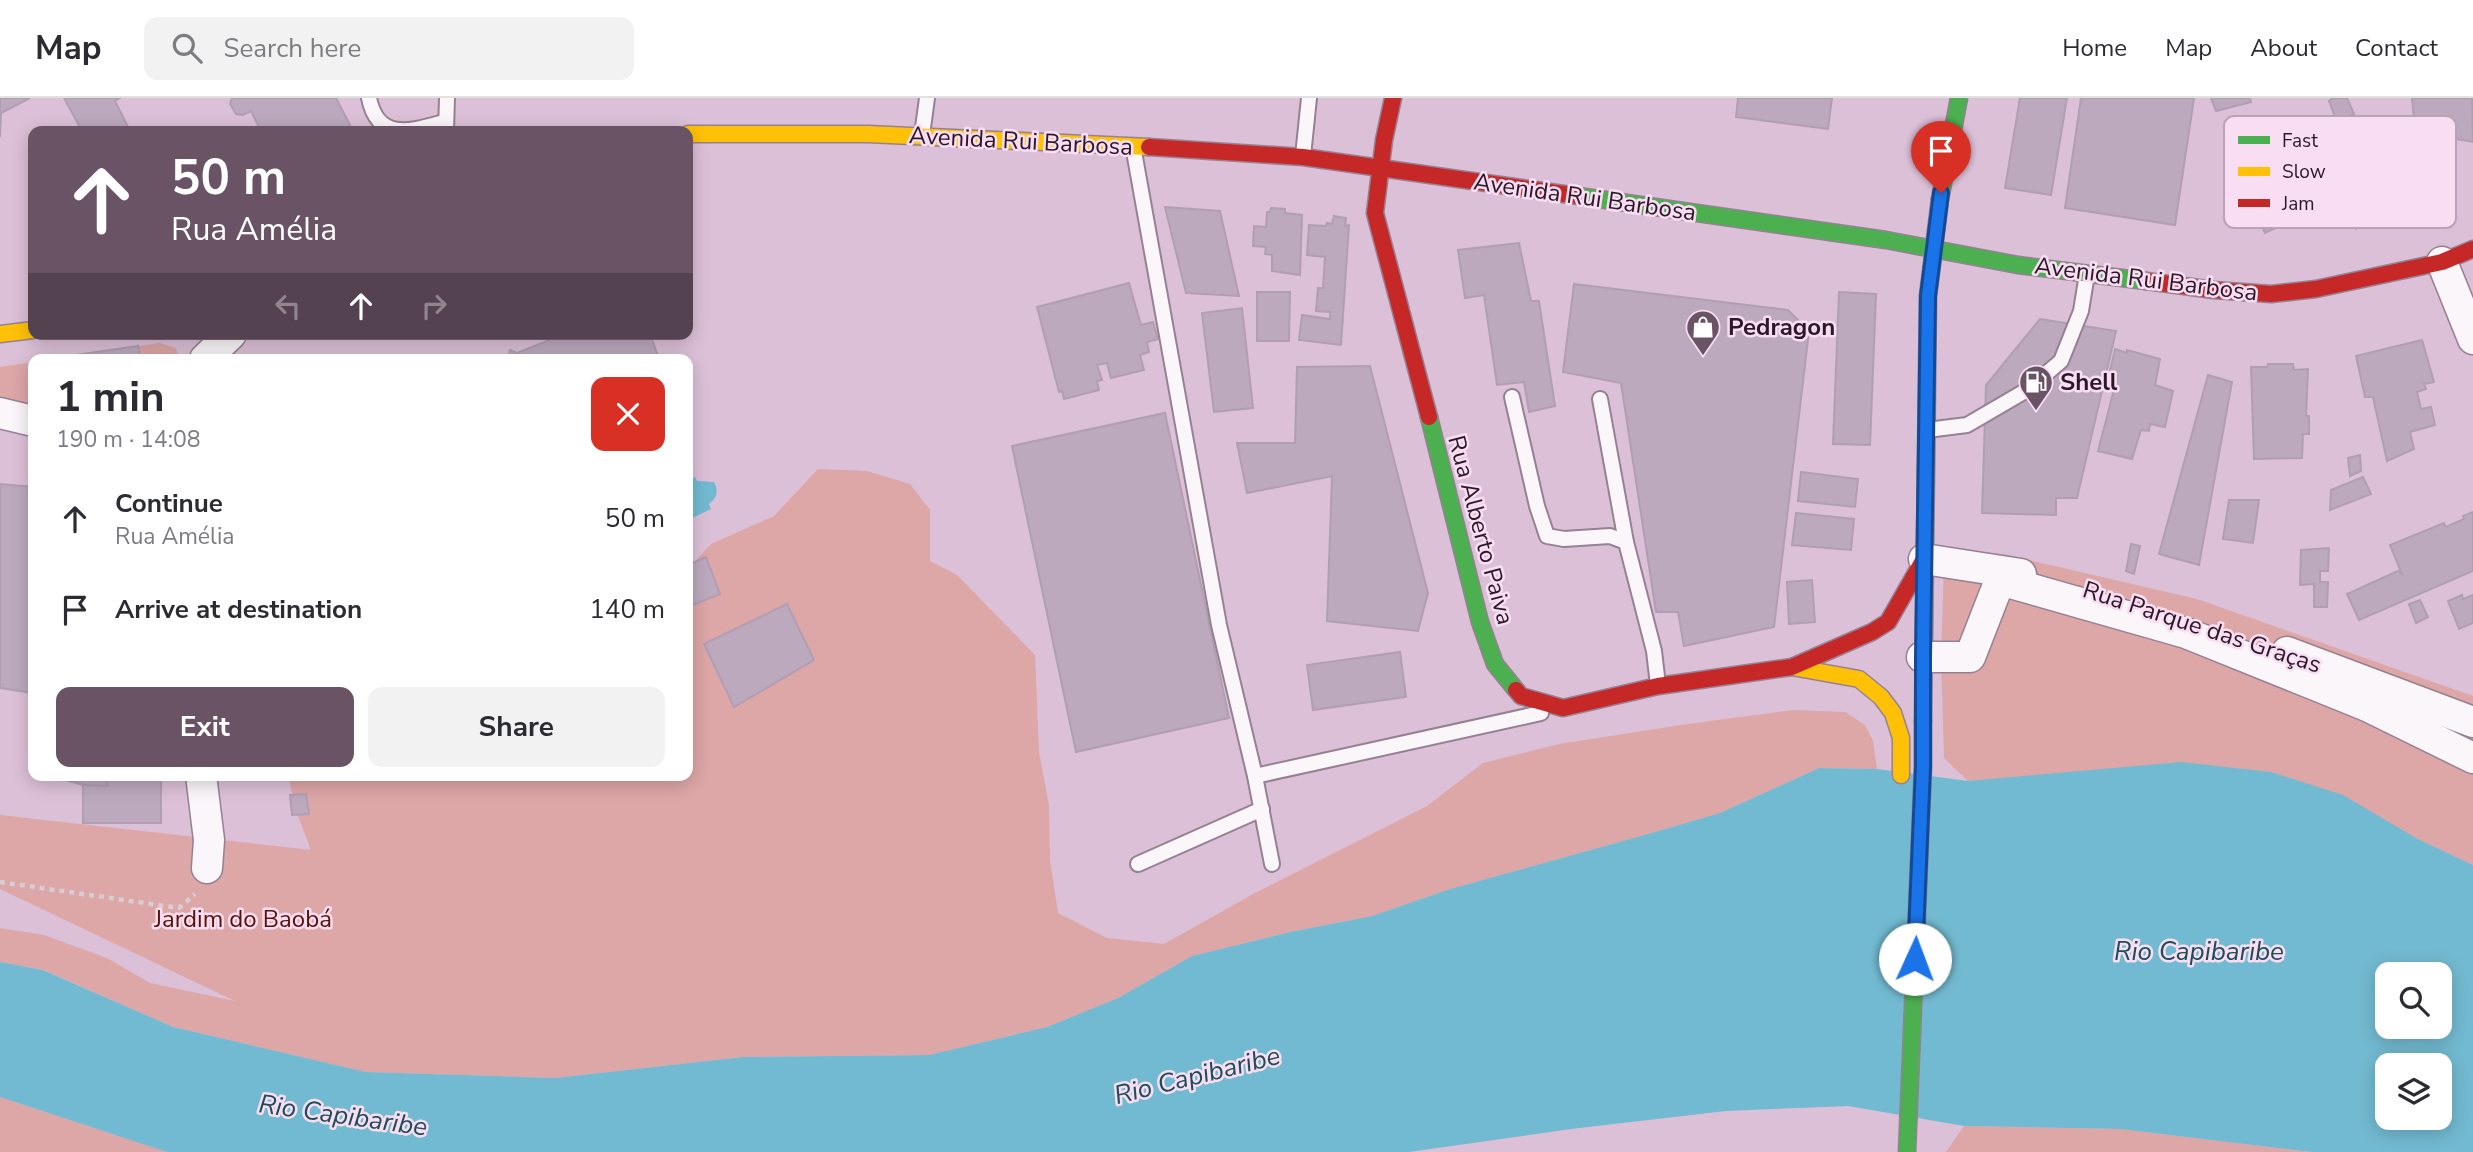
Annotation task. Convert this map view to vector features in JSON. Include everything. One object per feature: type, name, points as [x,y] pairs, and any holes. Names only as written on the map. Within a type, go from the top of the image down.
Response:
[{"type":"main road","name":"Rua Alberto Paiva","points":[[1393,98],[1379,170],[1375,213],[1454,512],[1480,622],[1495,663],[1521,696],[1563,708],[1658,686],[1792,667],[1872,632],[1888,622],[1924,559]]},
{"type":"main road","points":[[1907,1152],[1923,767],[1928,296],[1933,248],[1959,98]]},
{"type":"main road","name":"Avenida Rui Barbosa","points":[[693,134],[757,132],[922,137],[1303,157],[1379,170],[1655,206],[1933,248],[2018,265],[2214,290],[2271,293],[2330,286],[2442,262],[2473,249]]},
{"type":"main road","points":[[0,334],[28,331]]},
{"type":"main road","name":"Rua Alberto Paiva","points":[[1792,667],[1859,679],[1881,697],[1893,713],[1901,738],[1900,792]]},
{"type":"street","points":[[2442,262],[2473,339]]},
{"type":"street","points":[[210,354],[225,340]]},
{"type":"street","points":[[0,413],[28,420]]},
{"type":"street","name":"Rua Parque das Graças","points":[[1924,559],[2008,571],[2103,592],[2209,624],[2473,722]]},
{"type":"street","points":[[1923,657],[1970,657],[2000,580],[2186,633],[2367,706],[2473,758]]},
{"type":"street","points":[[202,781],[209,840],[207,868]]},
{"type":"lane","points":[[369,98],[372,114],[385,126]]},
{"type":"lane","points":[[445,126],[447,98]]},
{"type":"lane","points":[[922,137],[927,98]]},
{"type":"lane","points":[[1303,157],[1308,98]]},
{"type":"lane","points":[[1133,146],[1219,625],[1255,776],[1272,864]]},
{"type":"lane","points":[[1926,430],[1967,425],[2027,390],[2061,361],[2081,310],[2087,273]]},
{"type":"lane","points":[[1512,397],[1537,506],[1547,536],[1564,539],[1610,536],[1626,542]]},
{"type":"lane","points":[[1600,399],[1626,542],[1654,651],[1658,686]]},
{"type":"lane","points":[[1255,776],[1563,708]]},
{"type":"lane","points":[[1138,864],[1262,809]]},
{"type":"path","points":[[0,882],[179,908],[198,891],[207,868]]},
{"type":"green space","points":[[159,343],[176,348],[178,354],[87,354]]},
{"type":"green space","points":[[28,363],[28,406],[0,399],[0,367]]},
{"type":"green space","name":"Jardim do Baobá","points":[[818,469],[867,471],[910,484],[930,510],[930,561],[957,575],[1035,655],[1039,752],[1049,805],[1050,860],[1058,913],[1107,938],[1164,944],[1255,893],[1427,806],[1483,763],[1559,744],[1794,710],[1845,712],[1865,725],[1873,741],[1877,769],[1819,768],[1720,813],[1450,889],[1372,916],[1290,932],[1192,956],[1118,998],[1047,1027],[929,1055],[743,1057],[555,1078],[366,1072],[173,1027],[44,970],[0,962],[0,928],[44,935],[107,958],[150,983],[235,1001],[0,889],[0,815],[311,850],[296,811],[289,781],[693,781],[693,564],[711,544],[774,516]]},
{"type":"green space","points":[[1955,550],[2003,554],[2197,599],[2473,696],[2473,865],[2416,838],[2068,773],[1968,781],[1944,758],[1941,658],[1944,562]]},
{"type":"green space","points":[[0,1097],[167,1152],[0,1152]]},
{"type":"green space","points":[[1964,1126],[2120,1129],[2312,1152],[1946,1152]]},
{"type":"water","points":[[693,478],[697,481],[714,482],[716,494],[709,504],[711,509],[693,518]]},
{"type":"water","name":"Rio Capibaribe","points":[[2181,762],[2271,772],[2343,795],[2416,838],[2473,865],[2473,1152],[2312,1152],[2120,1129],[1964,1126],[1848,1106],[1726,1111],[1409,1152],[167,1152],[0,1097],[0,962],[43,970],[173,1027],[366,1072],[555,1078],[743,1057],[929,1055],[1047,1027],[1118,998],[1192,956],[1290,932],[1372,916],[1450,889],[1720,813],[1819,768],[1877,769],[1968,781]]},
{"type":"building","points":[[0,98],[30,98],[1,113],[0,137]]},
{"type":"building","points":[[64,98],[120,98],[115,101],[128,126],[79,126]]},
{"type":"building","points":[[232,98],[336,98],[350,126],[258,126],[251,111],[243,115],[236,114],[230,104]]},
{"type":"building","points":[[1738,98],[1832,98],[1828,129],[1736,117]]},
{"type":"building","points":[[2020,98],[2067,98],[2051,195],[2005,188]]},
{"type":"building","points":[[2081,98],[2194,98],[2175,225],[2065,208]]},
{"type":"building","points":[[2211,98],[2250,98],[2251,102],[2216,111]]},
{"type":"building","points":[[2333,98],[2347,98],[2354,114],[2335,116],[2329,101]]},
{"type":"building","points":[[2412,98],[2472,98],[2473,142],[2456,139],[2456,116],[2414,116]]},
{"type":"building","points":[[1165,207],[1220,211],[1239,296],[1186,293]]},
{"type":"building","points":[[1271,208],[1285,209],[1285,213],[1302,215],[1300,275],[1272,271],[1272,255],[1265,254],[1266,247],[1253,246],[1254,226],[1266,227],[1267,212],[1270,212]]},
{"type":"building","points":[[1334,216],[1346,218],[1345,226],[1349,225],[1341,345],[1299,340],[1302,315],[1330,319],[1330,312],[1316,311],[1318,288],[1323,288],[1325,257],[1307,255],[1309,225],[1332,224]]},
{"type":"building","points":[[2262,228],[2276,228],[2265,233]]},
{"type":"building","points":[[1519,243],[1531,301],[1539,301],[1555,406],[1529,412],[1524,382],[1497,385],[1484,295],[1465,298],[1458,250]]},
{"type":"building","points":[[1129,283],[1141,325],[1153,322],[1158,339],[1147,342],[1149,352],[1140,355],[1144,370],[1111,378],[1107,363],[1097,365],[1102,380],[1097,381],[1099,390],[1064,399],[1062,391],[1059,392],[1037,307]]},
{"type":"building","points":[[1574,284],[1788,310],[1809,331],[1774,627],[1684,646],[1678,612],[1656,612],[1621,383],[1563,372]]},
{"type":"building","points":[[1257,292],[1290,292],[1289,341],[1257,341]]},
{"type":"building","points":[[1839,292],[1876,294],[1870,445],[1833,444]]},
{"type":"building","points":[[1242,308],[1253,408],[1214,412],[1202,313]]},
{"type":"building","points":[[2040,319],[2116,331],[2077,498],[2056,498],[2056,515],[1982,513],[1986,385]]},
{"type":"building","points":[[550,340],[652,340],[657,354],[509,354],[510,350],[517,353]]},
{"type":"building","points":[[2422,340],[2434,382],[2424,384],[2426,389],[2417,392],[2421,409],[2431,407],[2435,425],[2410,432],[2414,449],[2387,461],[2373,397],[2365,397],[2356,356]]},
{"type":"building","points":[[138,346],[139,354],[82,354]]},
{"type":"building","points":[[2115,349],[2160,359],[2155,385],[2173,391],[2165,427],[2150,424],[2149,431],[2141,430],[2132,459],[2098,451],[2116,382],[2108,379]]},
{"type":"building","points":[[2268,364],[2293,364],[2294,370],[2308,369],[2306,416],[2309,416],[2309,434],[2303,434],[2302,458],[2254,459],[2251,367],[2267,367]]},
{"type":"building","points":[[1370,366],[1428,593],[1418,631],[1327,621],[1332,476],[1247,493],[1237,443],[1295,443],[1297,367]]},
{"type":"building","points":[[2208,375],[2232,382],[2199,565],[2159,554]]},
{"type":"building","points":[[1165,413],[1229,718],[1076,752],[1012,446]]},
{"type":"building","points":[[2360,455],[2361,471],[2350,476],[2348,458]]},
{"type":"building","points":[[1801,472],[1858,479],[1855,507],[1798,501]]},
{"type":"building","points":[[2363,477],[2371,494],[2330,510],[2331,490]]},
{"type":"building","points":[[0,484],[28,487],[28,692],[0,688]]},
{"type":"building","points":[[2229,500],[2259,500],[2253,543],[2223,539]]},
{"type":"building","points":[[2473,512],[2473,571],[2359,620],[2347,594],[2398,571],[2402,574],[2390,545],[2444,523],[2446,527]]},
{"type":"building","points":[[1796,513],[1854,519],[1851,550],[1792,545]]},
{"type":"building","points":[[2131,544],[2140,546],[2134,574],[2126,571]]},
{"type":"building","points":[[2329,548],[2328,571],[2320,571],[2320,582],[2328,582],[2327,607],[2314,607],[2314,584],[2300,585],[2301,550]]},
{"type":"building","points":[[706,557],[720,594],[693,605],[693,563]]},
{"type":"building","points":[[1812,580],[1815,622],[1789,624],[1787,582]]},
{"type":"building","points":[[2462,595],[2463,599],[2473,595],[2473,623],[2459,629],[2448,601]]},
{"type":"building","points":[[2420,600],[2428,617],[2416,623],[2409,604]]},
{"type":"building","points":[[787,604],[814,660],[734,707],[704,644]]},
{"type":"building","points":[[1400,652],[1406,697],[1313,710],[1307,665]]},
{"type":"building","points":[[69,781],[107,781],[107,786],[83,785]]},
{"type":"building","points":[[107,781],[161,781],[161,823],[83,823],[83,785],[107,786]]},
{"type":"building","points":[[306,794],[309,814],[292,815],[290,795]]},
{"type":"traffic: fast","points":[[1940,199],[1959,98]]},
{"type":"traffic: fast","points":[[1578,196],[1886,240],[2018,265],[2146,281]]},
{"type":"traffic: fast","points":[[1429,417],[1480,622],[1495,664],[1516,690]]},
{"type":"traffic: fast","points":[[1907,1152],[1923,721]]},
{"type":"traffic: slow","points":[[693,134],[868,134],[1149,147]]},
{"type":"traffic: slow","points":[[1923,721],[1928,296],[1940,199]]},
{"type":"traffic: slow","points":[[0,334],[28,331]]},
{"type":"traffic: slow","points":[[1792,667],[1859,679],[1881,697],[1893,713],[1901,738],[1901,775]]},
{"type":"traffic: jam","points":[[1393,98],[1384,140],[1375,213],[1429,417]]},
{"type":"traffic: jam","points":[[1149,147],[1303,157],[1578,196]]},
{"type":"traffic: jam","points":[[2146,281],[2271,294],[2316,289],[2442,262],[2473,249]]},
{"type":"traffic: jam","points":[[1516,690],[1521,696],[1563,708],[1658,686],[1792,667],[1872,632],[1888,622],[1924,559]]},
{"type":"place","name":"Pedragon","points":[[1703,357]]},
{"type":"place","name":"Shell","points":[[2036,412]]},
{"type":"route","points":[[1915,959],[1923,767],[1928,296],[1941,193]]}]
